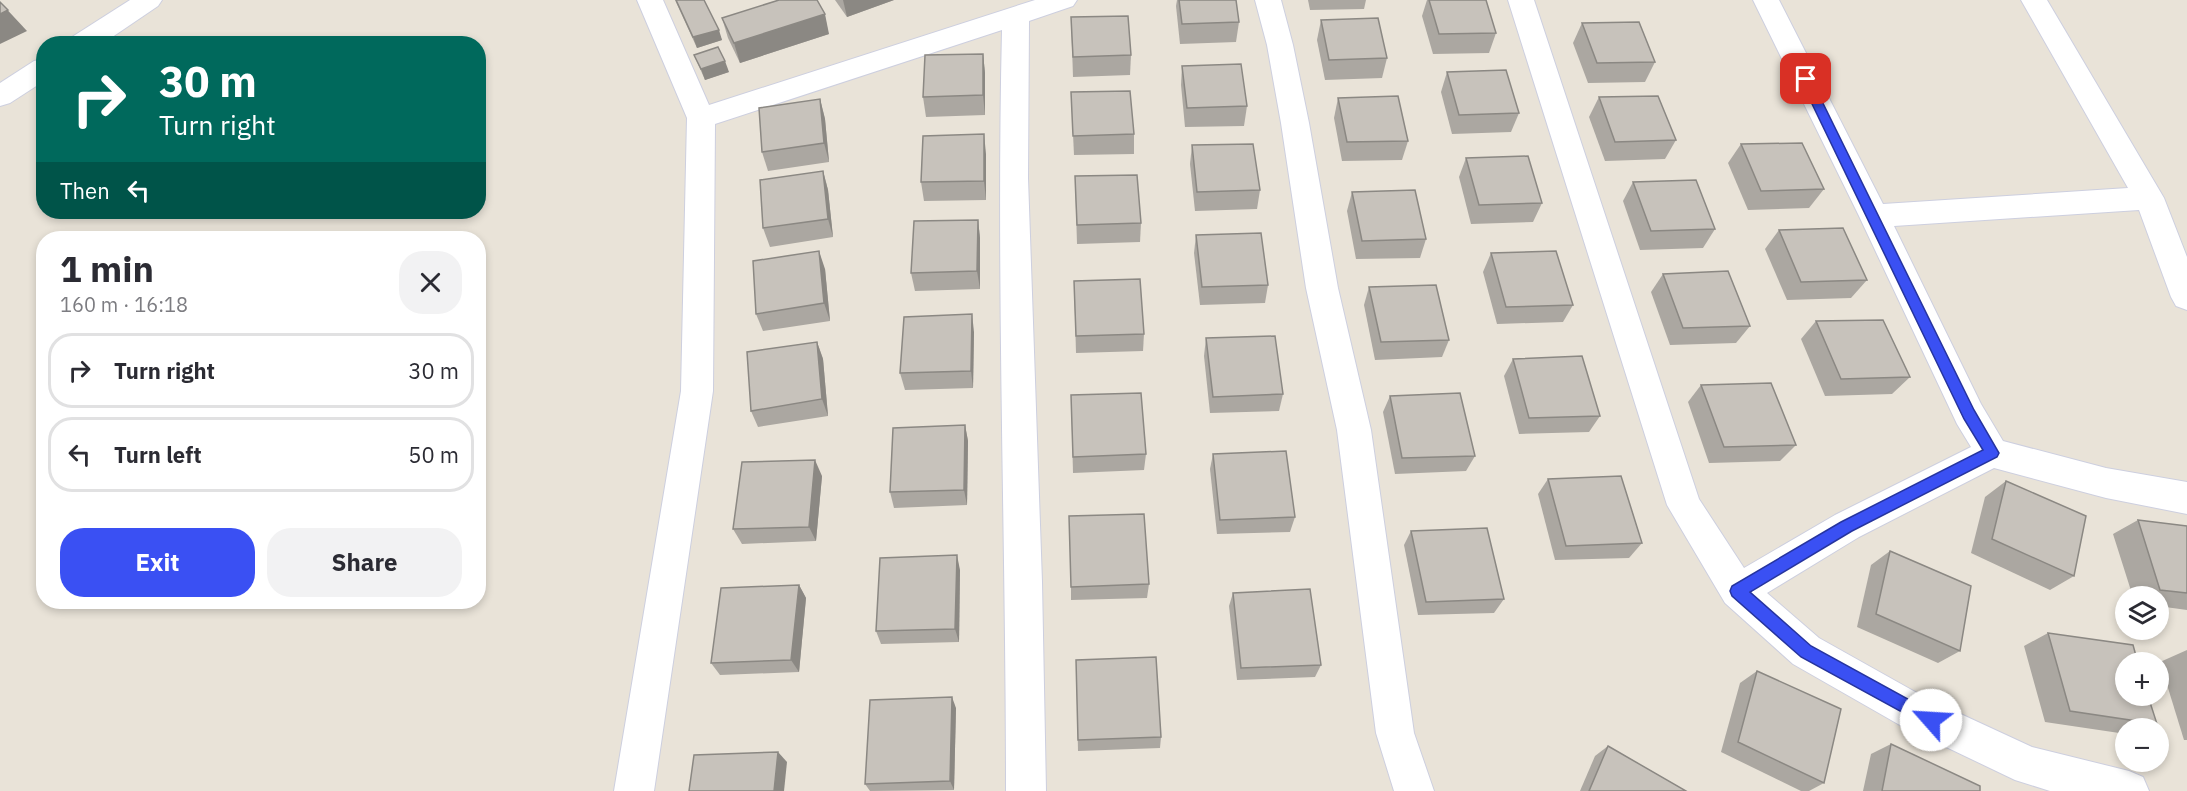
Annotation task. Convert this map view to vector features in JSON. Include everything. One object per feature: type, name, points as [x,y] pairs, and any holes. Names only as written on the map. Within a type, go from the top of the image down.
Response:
[{"type":"street","points":[[94,36],[149,0]]},
{"type":"street","points":[[634,791],[697,391],[701,118],[650,0]]},
{"type":"street","points":[[701,118],[1064,0]]},
{"type":"street","points":[[1268,0],[1288,90],[1322,288],[1354,430],[1395,733],[1414,791]]},
{"type":"street","points":[[1521,0],[1684,505],[1738,591],[1806,651],[1911,711],[2029,766],[2129,791]]},
{"type":"street","points":[[1766,0],[1874,216],[1969,414],[1992,453]]},
{"type":"street","points":[[2034,0],[2149,198],[2187,297]]},
{"type":"street","points":[[1016,16],[1013,178],[1024,559],[1026,791]]},
{"type":"street","points":[[0,96],[36,73]]},
{"type":"street","points":[[1874,216],[2149,198]]},
{"type":"street","points":[[1738,591],[1847,526],[1992,453],[2106,483],[2187,498]]},
{"type":"building","points":[[676,0],[704,0],[719,30],[693,37]]},
{"type":"building","points":[[779,0],[817,0],[825,14],[734,43],[722,18]]},
{"type":"building","points":[[1179,0],[1236,0],[1239,22],[1182,24]]},
{"type":"building","points":[[1429,0],[1486,0],[1496,33],[1439,34]]},
{"type":"building","points":[[0,2],[8,10],[0,14]]},
{"type":"building","points":[[1128,16],[1131,55],[1073,57],[1071,17]]},
{"type":"building","points":[[1378,18],[1387,58],[1329,60],[1321,20]]},
{"type":"building","points":[[1639,22],[1655,62],[1597,63],[1582,23]]},
{"type":"building","points":[[718,47],[725,61],[701,69],[694,55]]},
{"type":"building","points":[[983,54],[983,95],[923,97],[925,55]]},
{"type":"building","points":[[1241,64],[1247,106],[1187,108],[1182,66]]},
{"type":"building","points":[[1506,70],[1519,113],[1459,115],[1447,72]]},
{"type":"building","points":[[1130,91],[1134,134],[1073,136],[1071,92]]},
{"type":"building","points":[[1398,96],[1408,141],[1347,142],[1338,98]]},
{"type":"building","points":[[1658,96],[1676,140],[1615,142],[1599,97]]},
{"type":"building","points":[[820,99],[824,143],[762,152],[759,108]]},
{"type":"building","points":[[984,134],[984,181],[921,182],[923,136]]},
{"type":"building","points":[[1802,143],[1824,189],[1761,191],[1741,144]]},
{"type":"building","points":[[1253,144],[1260,190],[1197,192],[1192,145]]},
{"type":"building","points":[[1528,156],[1542,203],[1479,205],[1466,158]]},
{"type":"building","points":[[823,171],[828,219],[763,228],[760,180]]},
{"type":"building","points":[[1137,175],[1141,223],[1077,225],[1075,176]]},
{"type":"building","points":[[1696,180],[1715,229],[1651,231],[1633,182]]},
{"type":"building","points":[[1415,190],[1426,239],[1362,241],[1352,192]]},
{"type":"building","points":[[978,220],[977,271],[911,273],[914,221]]},
{"type":"building","points":[[1843,228],[1867,280],[1801,282],[1779,230]]},
{"type":"building","points":[[1261,233],[1268,285],[1202,287],[1196,235]]},
{"type":"building","points":[[819,251],[824,303],[756,314],[753,261]]},
{"type":"building","points":[[1556,251],[1573,305],[1506,307],[1491,253]]},
{"type":"building","points":[[1728,271],[1750,326],[1683,328],[1663,274]]},
{"type":"building","points":[[1140,279],[1144,334],[1076,336],[1074,281]]},
{"type":"building","points":[[1436,285],[1449,340],[1381,342],[1369,287]]},
{"type":"building","points":[[972,314],[971,371],[900,373],[904,317]]},
{"type":"building","points":[[1883,320],[1910,377],[1841,379],[1816,321]]},
{"type":"building","points":[[1275,336],[1283,394],[1213,397],[1206,338]]},
{"type":"building","points":[[817,342],[822,399],[751,411],[747,352]]},
{"type":"building","points":[[1582,356],[1600,416],[1529,418],[1513,359]]},
{"type":"building","points":[[1771,383],[1796,445],[1724,447],[1701,385]]},
{"type":"building","points":[[1141,393],[1146,454],[1073,457],[1071,395]]},
{"type":"building","points":[[1460,393],[1475,456],[1402,458],[1390,396]]},
{"type":"building","points":[[965,425],[964,490],[890,492],[893,428]]},
{"type":"building","points":[[1286,451],[1295,517],[1220,520],[1213,454]]},
{"type":"building","points":[[815,460],[809,527],[733,529],[742,462]]},
{"type":"building","points":[[1621,476],[1642,543],[1566,546],[1548,479]]},
{"type":"building","points":[[2006,481],[2086,516],[2074,576],[1992,539]]},
{"type":"building","points":[[1144,514],[1149,584],[1071,587],[1069,516]]},
{"type":"building","points":[[2138,520],[2187,526],[2187,593],[2169,591],[2169,586],[2159,586]]},
{"type":"building","points":[[1487,528],[1504,599],[1426,602],[1411,531]]},
{"type":"building","points":[[1890,551],[1971,586],[1960,651],[1876,614]]},
{"type":"building","points":[[957,555],[955,629],[876,631],[880,558]]},
{"type":"building","points":[[799,585],[791,660],[711,663],[721,588]]},
{"type":"building","points":[[1310,589],[1321,665],[1241,668],[1233,593]]},
{"type":"building","points":[[2048,633],[2133,645],[2135,652],[2115,652],[2115,706],[2151,706],[2155,718],[2117,718],[2070,711]]},
{"type":"building","points":[[1156,657],[1161,737],[1078,740],[1076,660]]},
{"type":"building","points":[[1757,671],[1841,709],[1824,783],[1738,742]]},
{"type":"building","points":[[952,697],[950,781],[865,784],[870,700]]},
{"type":"building","points":[[1891,744],[1980,786],[1980,791],[1882,791]]},
{"type":"building","points":[[1608,746],[1686,791],[1589,791]]},
{"type":"building","points":[[778,752],[774,791],[689,791],[694,755]]},
{"type":"route","points":[[1806,79],[1969,414],[1992,453],[1914,490],[1847,526],[1738,591],[1806,651],[1931,720]]}]
